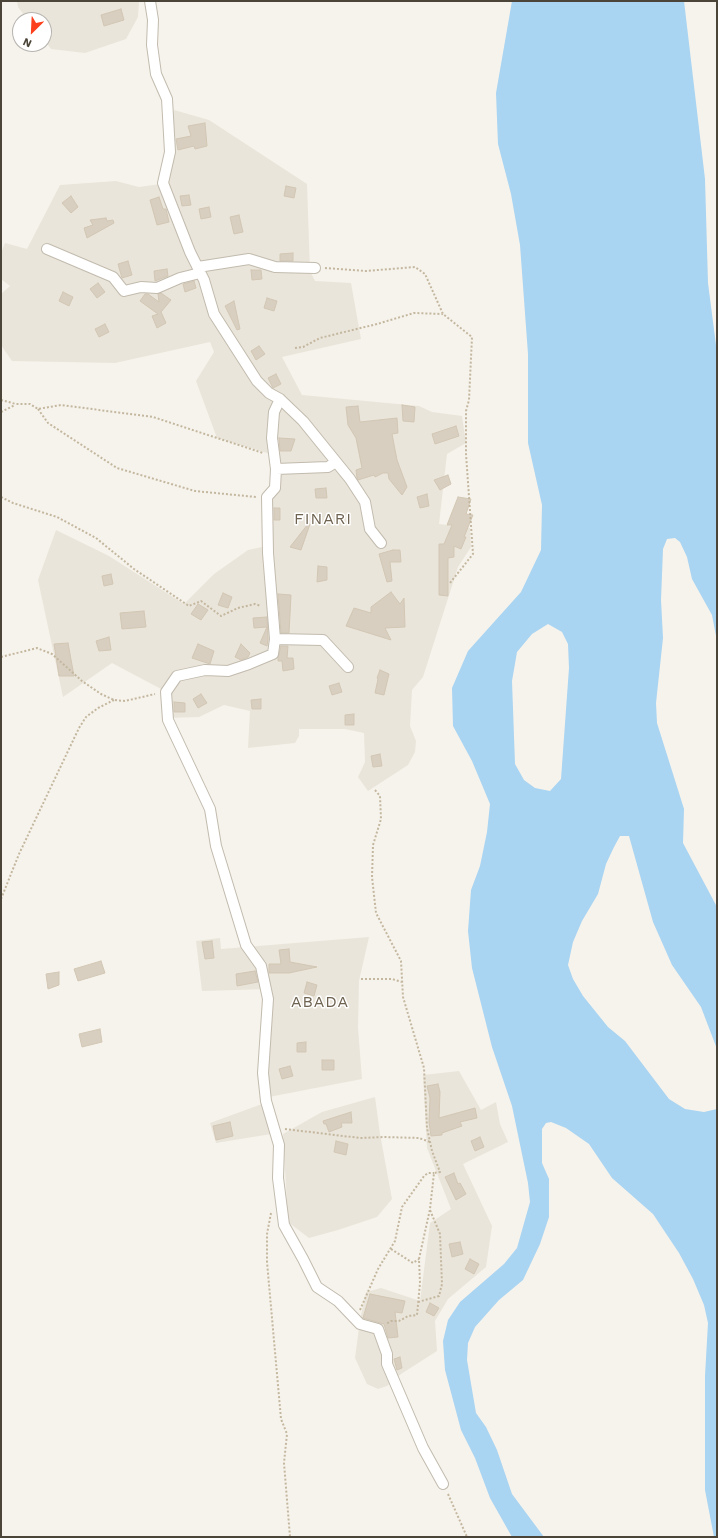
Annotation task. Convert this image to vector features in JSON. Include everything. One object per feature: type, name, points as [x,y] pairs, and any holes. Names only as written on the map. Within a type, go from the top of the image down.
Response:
[{"type":"street","points":[[150,1],[153,20],[152,46],[156,74],[167,99],[170,152],[163,183],[199,270],[214,314],[256,381],[269,393],[280,399],[303,421],[336,462],[365,502],[370,529],[381,543]]},
{"type":"street","points":[[47,249],[113,277],[124,291],[141,287],[157,288],[199,270],[249,259],[275,266],[316,268]]},
{"type":"street","points":[[280,399],[274,412],[273,456],[276,469],[275,488],[267,498],[272,610],[275,639],[273,654],[228,671],[206,670],[177,676],[166,692],[168,720],[210,809],[216,846],[246,944],[261,966],[268,999],[263,1073],[266,1101],[279,1146],[278,1178],[284,1225],[317,1287],[338,1301],[360,1324],[378,1329],[387,1354],[387,1364],[423,1448],[443,1484]]},
{"type":"street","points":[[276,469],[328,467],[336,462]]},
{"type":"street","points":[[275,639],[323,640],[348,667]]},
{"type":"path","points":[[316,268],[366,271],[415,267],[425,274],[443,314],[472,337],[469,400],[466,411],[466,461],[474,554],[450,583]]},
{"type":"path","points":[[295,348],[303,347],[320,338],[414,313],[443,314]]},
{"type":"path","points":[[1,400],[16,404],[30,404],[38,409],[48,423],[117,468],[195,491],[240,497],[267,498]]},
{"type":"path","points":[[1,412],[16,404]]},
{"type":"path","points":[[38,409],[61,405],[153,417],[273,456]]},
{"type":"path","points":[[1,497],[13,503],[57,517],[96,538],[134,569],[189,606],[201,601],[221,616],[238,608],[256,604],[272,610]]},
{"type":"path","points":[[1,657],[37,648],[52,654],[82,681],[101,694],[114,700],[125,701],[166,692]]},
{"type":"path","points":[[1,899],[19,854],[79,728],[86,717],[98,708],[114,700]]},
{"type":"path","points":[[356,1321],[361,1305],[378,1268],[395,1241],[402,1207],[424,1176],[428,1173],[440,1172],[427,1128],[424,1068],[403,997],[401,961],[376,914],[372,878],[372,845],[381,819],[380,796],[375,790]]},
{"type":"path","points":[[362,979],[392,979],[402,982]]},
{"type":"path","points":[[274,1128],[360,1138],[419,1138],[430,1142]]},
{"type":"path","points":[[378,1329],[391,1321],[399,1321],[408,1316],[417,1315],[418,1259],[430,1209],[434,1173]]},
{"type":"path","points":[[272,1206],[267,1234],[267,1262],[281,1420],[287,1434],[284,1463],[290,1537]]},
{"type":"path","points":[[418,1302],[439,1296],[442,1284],[440,1234],[430,1209]]},
{"type":"path","points":[[391,1249],[413,1263],[418,1259]]},
{"type":"path","points":[[443,1484],[468,1537]]},
{"type":"shaded area","points":[[17,1],[139,1],[138,17],[126,39],[85,53],[52,49],[52,12],[22,12],[18,7]]},
{"type":"shaded area","points":[[174,110],[209,120],[307,184],[310,271],[315,281],[351,283],[361,339],[282,357],[302,395],[419,406],[432,412],[462,416],[466,443],[447,454],[439,524],[470,528],[471,547],[458,567],[423,677],[412,690],[410,726],[416,741],[415,752],[408,765],[368,791],[358,777],[365,762],[364,733],[345,729],[299,729],[299,736],[295,743],[248,748],[250,711],[224,705],[199,717],[164,718],[163,690],[112,663],[63,697],[38,580],[56,530],[109,556],[184,604],[214,574],[248,550],[271,545],[270,498],[277,456],[217,438],[196,381],[214,352],[210,342],[115,363],[12,361],[1,345],[1,294],[10,286],[1,279],[1,253],[5,243],[27,249],[60,185],[116,181],[139,187],[168,183],[174,150]]},
{"type":"shaded area","points":[[369,937],[359,981],[358,1028],[362,1079],[269,1097],[266,1069],[269,989],[202,991],[196,941],[220,938],[221,949]]},
{"type":"shaded area","points":[[459,1071],[481,1110],[496,1102],[500,1124],[508,1142],[463,1164],[492,1226],[486,1267],[448,1299],[435,1321],[437,1351],[401,1374],[387,1386],[378,1389],[367,1384],[355,1358],[360,1320],[366,1292],[381,1288],[420,1301],[430,1223],[451,1209],[427,1148],[423,1075]]},
{"type":"shaded area","points":[[375,1097],[392,1199],[377,1217],[309,1238],[288,1222],[283,1134],[322,1112]]},
{"type":"shaded area","points":[[262,1104],[271,1134],[216,1143],[210,1123]]},
{"type":"water","points":[[512,1],[684,1],[705,179],[708,283],[717,353],[717,641],[712,615],[692,579],[687,557],[680,542],[675,538],[667,539],[663,549],[661,600],[663,638],[656,703],[657,723],[684,809],[683,843],[717,907],[717,1049],[701,1007],[672,965],[653,922],[629,836],[620,836],[614,847],[606,864],[598,894],[582,921],[573,942],[568,965],[573,979],[583,996],[608,1027],[625,1041],[669,1099],[685,1109],[704,1112],[717,1109],[717,1537],[714,1537],[705,1490],[705,1376],[708,1323],[704,1305],[693,1279],[679,1253],[653,1214],[612,1178],[589,1144],[566,1128],[551,1122],[546,1123],[542,1129],[542,1163],[549,1179],[549,1217],[540,1244],[523,1280],[499,1300],[475,1327],[468,1343],[467,1360],[476,1413],[486,1427],[497,1450],[512,1494],[544,1537],[512,1537],[490,1498],[475,1458],[461,1430],[445,1370],[443,1341],[448,1320],[460,1302],[504,1264],[517,1248],[530,1202],[528,1183],[512,1106],[492,1047],[472,968],[468,931],[471,890],[480,866],[487,832],[490,804],[472,761],[453,726],[452,688],[468,651],[521,592],[541,550],[542,505],[528,443],[528,354],[520,245],[511,194],[498,144],[496,93]],"holes":[[[548,624],[562,632],[568,644],[569,668],[561,779],[550,791],[535,788],[524,780],[515,764],[512,681],[517,652],[532,634]]]},
{"type":"building","points":[[121,9],[124,20],[104,26],[101,15]]},
{"type":"building","points":[[205,123],[207,146],[195,149],[194,146],[178,150],[176,139],[191,136],[188,126]]},
{"type":"building","points":[[286,186],[296,188],[294,198],[284,196]]},
{"type":"building","points":[[189,195],[191,205],[182,206],[180,196]]},
{"type":"building","points":[[71,196],[78,207],[71,213],[62,203]]},
{"type":"building","points":[[159,197],[163,209],[166,209],[169,222],[157,225],[150,200]]},
{"type":"building","points":[[209,207],[211,217],[201,219],[199,209]]},
{"type":"building","points":[[239,215],[243,232],[234,234],[230,217]]},
{"type":"building","points":[[106,218],[107,221],[113,220],[114,223],[87,238],[84,228],[93,225],[90,220]]},
{"type":"building","points":[[293,253],[293,261],[280,261],[280,254]]},
{"type":"building","points":[[128,261],[132,275],[122,278],[118,264]]},
{"type":"building","points":[[167,269],[168,276],[155,281],[154,271]]},
{"type":"building","points":[[251,270],[261,270],[262,279],[252,280]]},
{"type":"building","points":[[194,281],[196,288],[185,292],[183,284]]},
{"type":"building","points":[[98,283],[105,292],[97,298],[90,289]]},
{"type":"building","points":[[63,292],[73,297],[69,306],[59,301]]},
{"type":"building","points":[[161,293],[171,300],[161,312],[166,323],[157,328],[152,316],[158,314],[140,301],[145,294],[148,294],[159,302],[158,294]]},
{"type":"building","points":[[267,298],[277,301],[274,311],[264,308]]},
{"type":"building","points":[[234,301],[240,329],[237,330],[225,306]]},
{"type":"building","points":[[105,324],[109,332],[99,337],[95,329]]},
{"type":"building","points":[[259,346],[265,354],[256,360],[251,351]]},
{"type":"building","points":[[276,374],[281,384],[273,388],[268,378]]},
{"type":"building","points":[[402,405],[415,407],[414,422],[403,421]]},
{"type":"building","points":[[358,406],[360,422],[397,418],[398,433],[392,434],[397,460],[407,487],[402,495],[389,479],[388,473],[383,473],[375,477],[374,475],[358,480],[357,478],[356,470],[362,468],[356,438],[348,425],[346,407]]},
{"type":"building","points":[[456,426],[459,436],[435,444],[432,434]]},
{"type":"building","points":[[279,438],[295,439],[291,451],[280,451]]},
{"type":"building","points":[[448,475],[451,484],[440,490],[434,480]]},
{"type":"building","points":[[326,488],[327,498],[316,498],[315,489]]},
{"type":"building","points":[[427,494],[429,506],[420,508],[417,497]]},
{"type":"building","points":[[458,497],[471,499],[466,514],[473,515],[461,549],[454,546],[454,557],[448,558],[448,596],[439,595],[439,544],[444,544],[452,525],[447,525]]},
{"type":"building","points":[[274,508],[280,508],[280,520],[274,520]]},
{"type":"building","points":[[308,524],[310,524],[301,550],[290,547]]},
{"type":"building","points":[[393,550],[400,550],[401,562],[390,562],[392,581],[387,582],[379,554]]},
{"type":"building","points":[[318,566],[327,567],[327,580],[317,582]]},
{"type":"building","points":[[111,574],[113,584],[104,586],[102,576]]},
{"type":"building","points":[[391,592],[400,604],[404,598],[405,627],[385,628],[391,640],[346,626],[354,608],[371,613],[371,607]]},
{"type":"building","points":[[223,593],[232,597],[228,608],[218,605]]},
{"type":"building","points":[[278,594],[291,595],[289,633],[281,633]]},
{"type":"building","points":[[198,604],[208,610],[201,620],[191,614]]},
{"type":"building","points":[[144,611],[146,627],[122,629],[120,613]]},
{"type":"building","points":[[267,617],[268,639],[267,646],[260,643],[267,627],[254,628],[253,618]]},
{"type":"building","points":[[109,637],[111,650],[99,651],[96,641]]},
{"type":"building","points":[[68,643],[74,676],[59,676],[54,644]]},
{"type":"building","points":[[198,644],[214,651],[210,664],[192,658]]},
{"type":"building","points":[[241,644],[250,653],[248,657],[241,660],[235,657]]},
{"type":"building","points":[[281,646],[288,646],[287,658],[293,658],[294,669],[283,671],[282,661],[278,661]]},
{"type":"building","points":[[380,670],[389,674],[384,695],[375,693],[377,678]]},
{"type":"building","points":[[339,683],[342,692],[332,695],[329,686]]},
{"type":"building","points":[[201,694],[207,703],[198,708],[193,699]]},
{"type":"building","points":[[261,699],[261,709],[252,709],[251,700]]},
{"type":"building","points":[[174,702],[185,703],[185,712],[174,712]]},
{"type":"building","points":[[354,714],[354,725],[345,725],[345,715]]},
{"type":"building","points":[[380,754],[382,766],[373,767],[371,756]]},
{"type":"building","points":[[212,941],[214,958],[205,959],[202,942]]},
{"type":"building","points":[[289,949],[290,962],[317,967],[289,973],[269,973],[269,964],[281,964],[279,950]]},
{"type":"building","points":[[101,961],[105,973],[78,981],[74,969]]},
{"type":"building","points":[[255,971],[258,982],[237,986],[236,974]]},
{"type":"building","points":[[59,972],[59,985],[48,989],[46,974]]},
{"type":"building","points":[[307,982],[317,985],[314,996],[304,993]]},
{"type":"building","points":[[100,1029],[102,1042],[82,1047],[79,1034]]},
{"type":"building","points":[[306,1042],[306,1052],[297,1052],[297,1043]]},
{"type":"building","points":[[322,1060],[334,1060],[334,1070],[322,1070]]},
{"type":"building","points":[[290,1066],[293,1076],[282,1079],[279,1069]]},
{"type":"building","points":[[438,1084],[440,1092],[439,1118],[475,1108],[477,1118],[460,1122],[462,1126],[442,1133],[442,1135],[431,1136],[429,1122],[430,1098],[427,1086]]},
{"type":"building","points":[[351,1112],[352,1123],[341,1123],[342,1127],[329,1132],[323,1121]]},
{"type":"building","points":[[230,1122],[233,1136],[216,1140],[213,1126]]},
{"type":"building","points":[[480,1137],[484,1147],[475,1151],[471,1141]]},
{"type":"building","points":[[336,1141],[348,1144],[346,1155],[334,1152]]},
{"type":"building","points":[[454,1173],[458,1184],[460,1183],[466,1194],[456,1200],[445,1177]]},
{"type":"building","points":[[460,1242],[463,1254],[452,1257],[449,1244]]},
{"type":"building","points":[[470,1259],[479,1264],[474,1274],[465,1269]]},
{"type":"building","points":[[370,1294],[405,1301],[402,1313],[395,1312],[398,1337],[388,1338],[384,1324],[363,1318]]},
{"type":"building","points":[[430,1303],[439,1308],[434,1316],[426,1312]]},
{"type":"building","points":[[400,1357],[402,1368],[397,1370],[394,1359]]},
{"type":"district","name":"FINARI","points":[[323,519]]},
{"type":"district","name":"ABADA","points":[[320,1002]]}]
